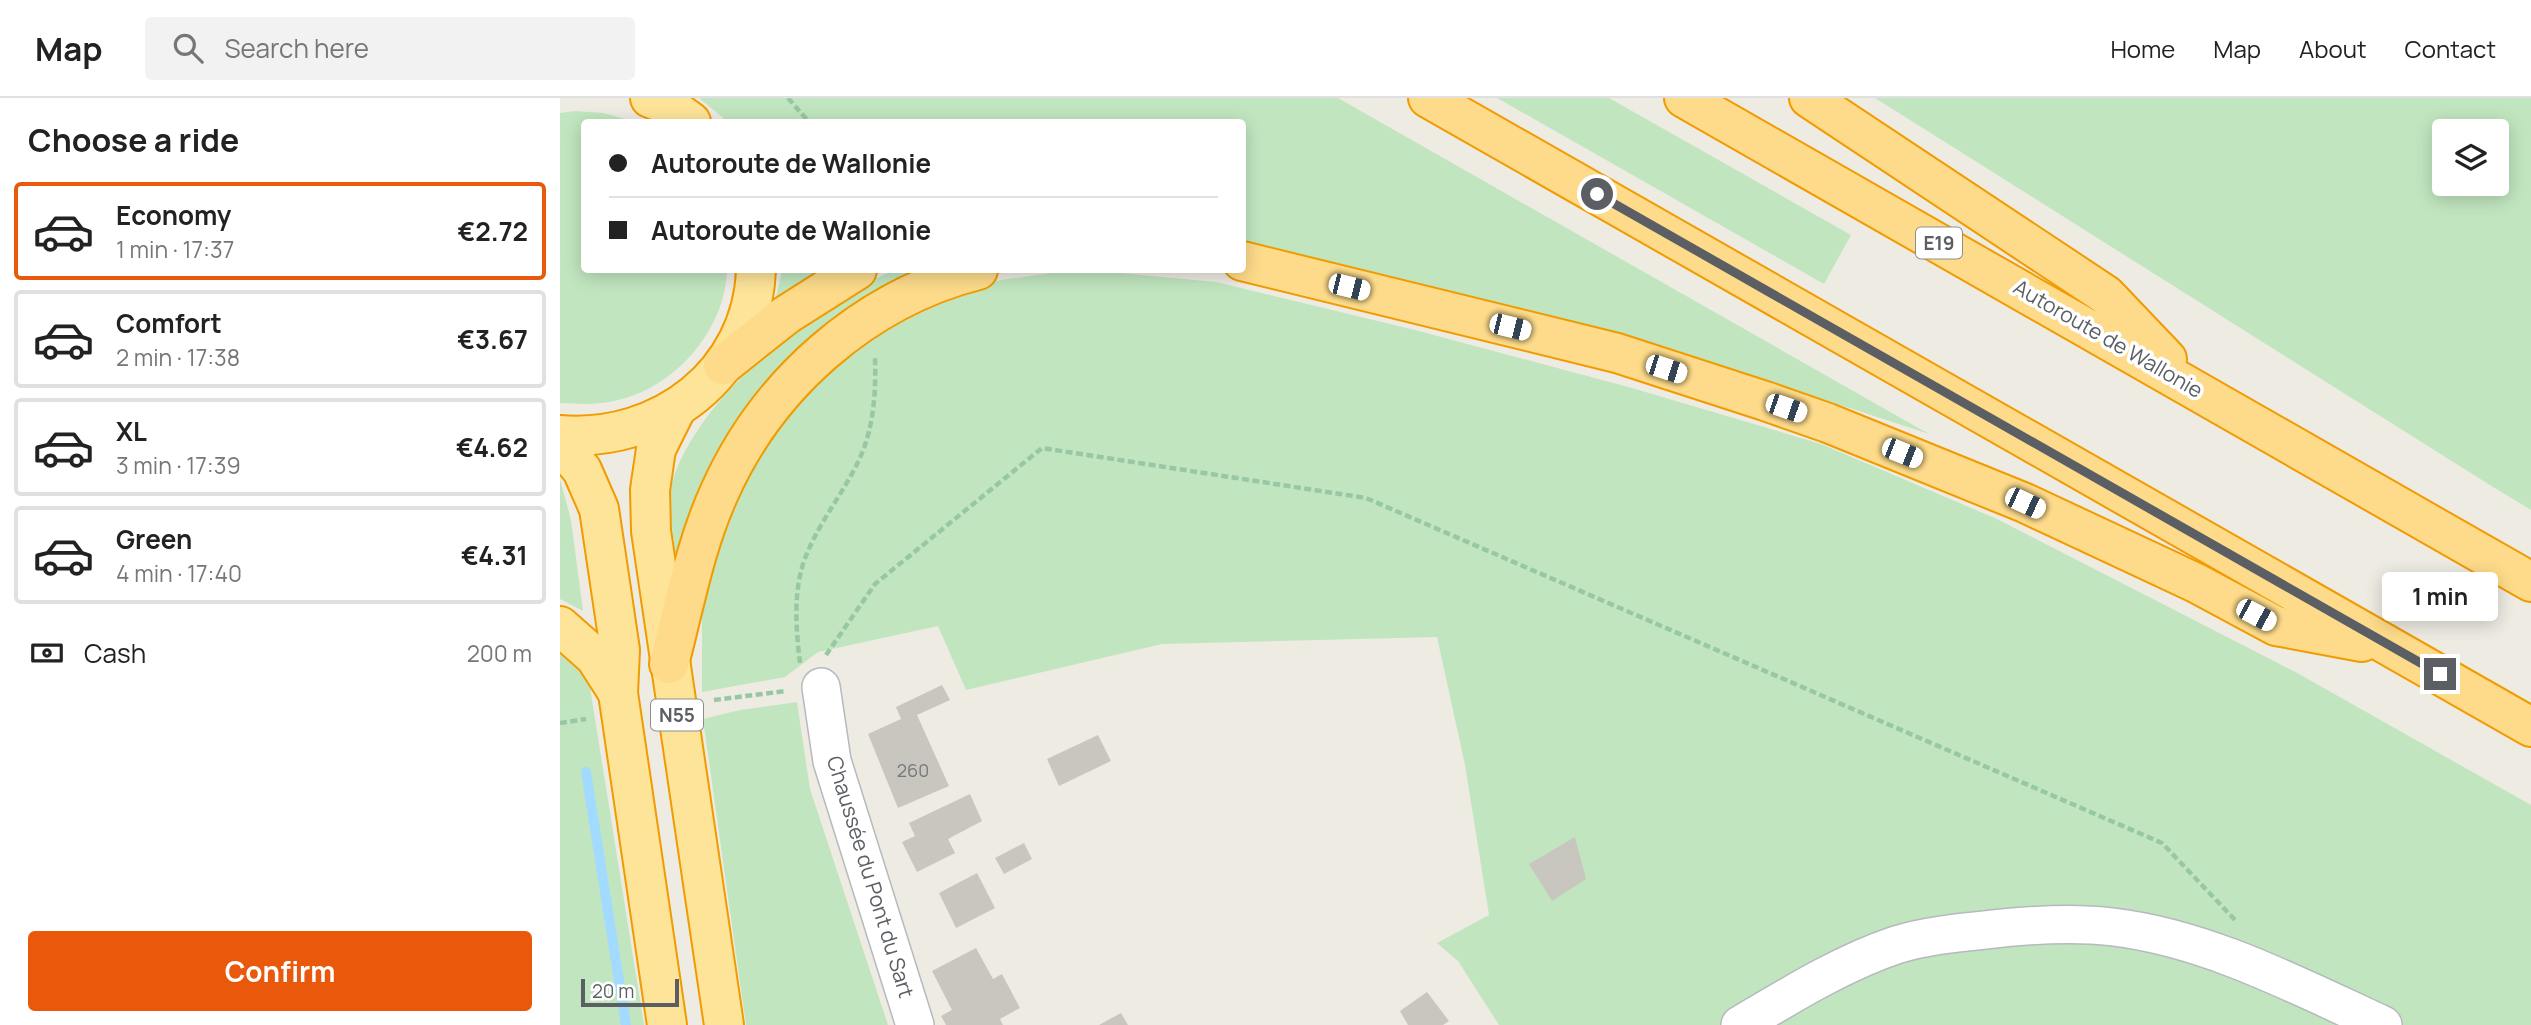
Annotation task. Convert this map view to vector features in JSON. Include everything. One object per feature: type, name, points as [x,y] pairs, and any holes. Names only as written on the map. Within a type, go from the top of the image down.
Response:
[{"type":"highway","points":[[650,98],[687,119]]},
{"type":"highway","points":[[1427,98],[2531,727]]},
{"type":"highway","name":"Autoroute de Wallonie","points":[[1684,98],[2531,582]]},
{"type":"highway","points":[[1809,98],[2106,295],[2195,389]]},
{"type":"highway","points":[[1246,262],[1617,353],[1765,401],[1828,423],[2025,503],[2196,583],[2276,626],[2394,648]]},
{"type":"highway","name":"N55","points":[[560,435],[583,437],[616,433],[647,424],[676,409],[701,389],[723,365],[744,328],[756,287],[757,273]]},
{"type":"highway","points":[[723,365],[786,315],[852,273]]},
{"type":"highway","points":[[669,664],[702,538],[720,491],[746,441],[775,401],[811,363],[859,323],[911,295],[970,273]]},
{"type":"highway","name":"N55","points":[[676,409],[656,449],[650,490],[651,531],[724,1025]]},
{"type":"highway","name":"N55","points":[[560,444],[582,470],[599,509],[620,650],[618,694],[667,1025]]},
{"type":"highway","points":[[560,625],[594,657],[618,694]]},
{"type":"street","name":"Chaussée du Pont du Sart","points":[[812,679],[832,761],[915,1025]]},
{"type":"street","points":[[1740,1025],[1856,962],[1894,946],[1930,936],[2070,924],[2114,927],[2161,936],[2240,963],[2383,1025]]},
{"type":"path","points":[[789,98],[806,119]]},
{"type":"path","points":[[714,700],[812,679],[875,584],[1042,448],[1366,498],[2162,842],[2244,929]]},
{"type":"path","points":[[560,723],[586,719]]},
{"type":"green space","points":[[699,98],[1338,98],[1929,434],[1627,335],[1246,243],[1246,119],[724,119]]},
{"type":"green space","points":[[1497,98],[1609,98],[1851,235],[1824,284]]},
{"type":"green space","points":[[1875,98],[2531,98],[2531,510],[2493,487]]},
{"type":"green space","points":[[560,113],[603,113],[626,119],[581,119],[581,273],[727,273],[717,315],[692,354],[657,384],[614,401],[594,404],[560,403]]},
{"type":"green space","points":[[781,273],[830,273],[774,307]]},
{"type":"green space","points":[[889,273],[933,273],[829,333],[685,555],[675,552],[670,509],[672,483],[685,451],[706,419],[732,387],[796,329],[864,285]]},
{"type":"green space","points":[[1051,273],[1120,273],[1216,282],[1419,331],[1632,388],[1821,444],[1997,519],[2299,674],[2531,805],[2531,1025],[1499,1025],[1458,961],[1437,943],[1489,915],[1465,765],[1437,637],[1162,644],[966,690],[938,626],[818,652],[785,677],[702,692],[702,615],[712,564],[738,491],[773,429],[835,361],[937,298],[1001,280]]},
{"type":"green space","points":[[560,479],[571,520],[583,611],[560,599]]},
{"type":"green space","points":[[560,640],[588,675],[644,1025],[560,1025]]},
{"type":"green space","points":[[797,702],[810,789],[888,1025],[746,1025],[703,719],[740,710]]},
{"type":"building","points":[[942,685],[950,700],[917,715],[949,786],[898,808],[868,734],[901,719],[896,707]]},
{"type":"building","points":[[1098,735],[1111,761],[1059,786],[1047,759]]},
{"type":"building","points":[[970,794],[982,821],[948,839],[955,853],[917,872],[902,842],[915,836],[909,823]]},
{"type":"building","points":[[1575,837],[1586,879],[1552,901],[1529,864]]},
{"type":"building","points":[[1024,843],[1032,859],[1004,874],[995,858]]},
{"type":"building","points":[[977,873],[995,908],[956,928],[939,893]]},
{"type":"building","points":[[976,948],[993,979],[1002,974],[1020,1008],[1000,1019],[1003,1025],[946,1025],[941,1016],[952,1010],[932,971]]},
{"type":"building","points":[[1427,992],[1449,1021],[1443,1025],[1408,1025],[1400,1011]]},
{"type":"building","points":[[1121,1013],[1128,1025],[1099,1025]]},
{"type":"waterway","points":[[586,772],[626,1025]]},
{"type":"route","points":[[1597,194],[2440,674]]}]
